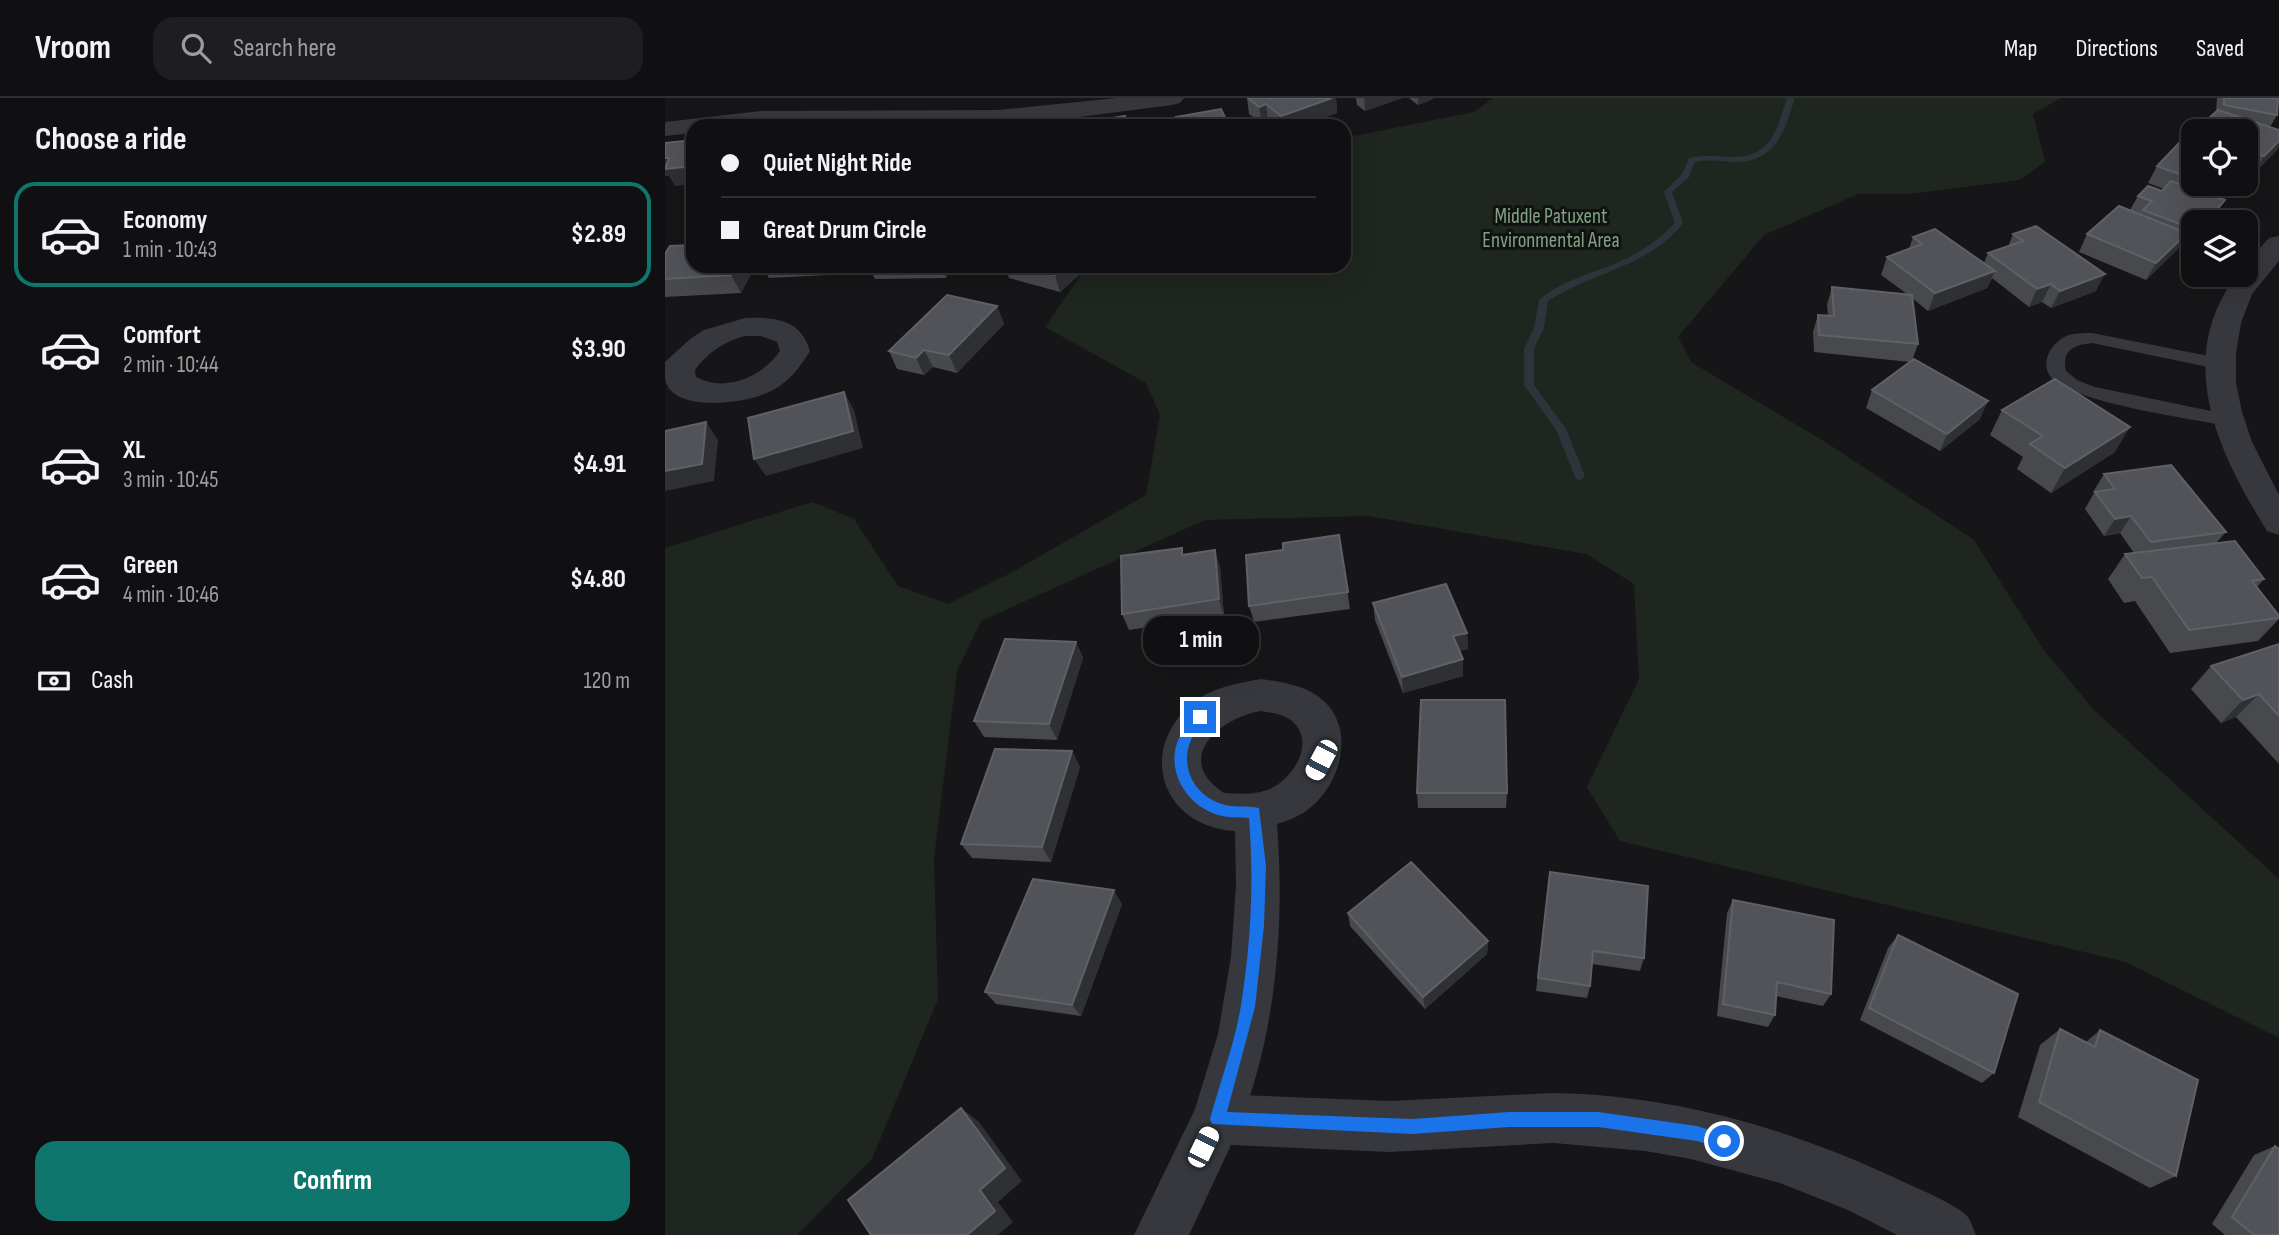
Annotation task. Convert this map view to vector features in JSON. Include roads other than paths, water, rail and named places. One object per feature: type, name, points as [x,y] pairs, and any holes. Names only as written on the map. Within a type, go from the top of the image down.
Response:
[{"type":"street","points":[[666,117],[998,117],[1116,102],[1172,98]]},
{"type":"street","points":[[2279,244],[2238,294],[2226,327],[2218,363],[2228,420],[2255,486],[2279,522]]},
{"type":"street","points":[[1161,1235],[1217,1119],[1248,1007],[1257,926],[1259,866],[1255,812]]},
{"type":"street","points":[[1217,1119],[1412,1126],[1509,1119],[1598,1120],[1697,1134],[1844,1179],[1949,1235]]},
{"type":"lane","points":[[2218,363],[2092,338],[2072,340],[2060,348],[2055,360],[2057,373],[2070,384],[2091,392],[2228,420]]},
{"type":"waterway","points":[[1580,476],[1561,429],[1529,385],[1529,349],[1539,328],[1544,300],[1572,284],[1632,260],[1662,241],[1679,223],[1668,192],[1686,175],[1692,160],[1741,159],[1764,152],[1777,136],[1791,98]]},
{"type":"park label","name":"Middle Patuxent Environmental Area","points":[[1551,228]]}]
